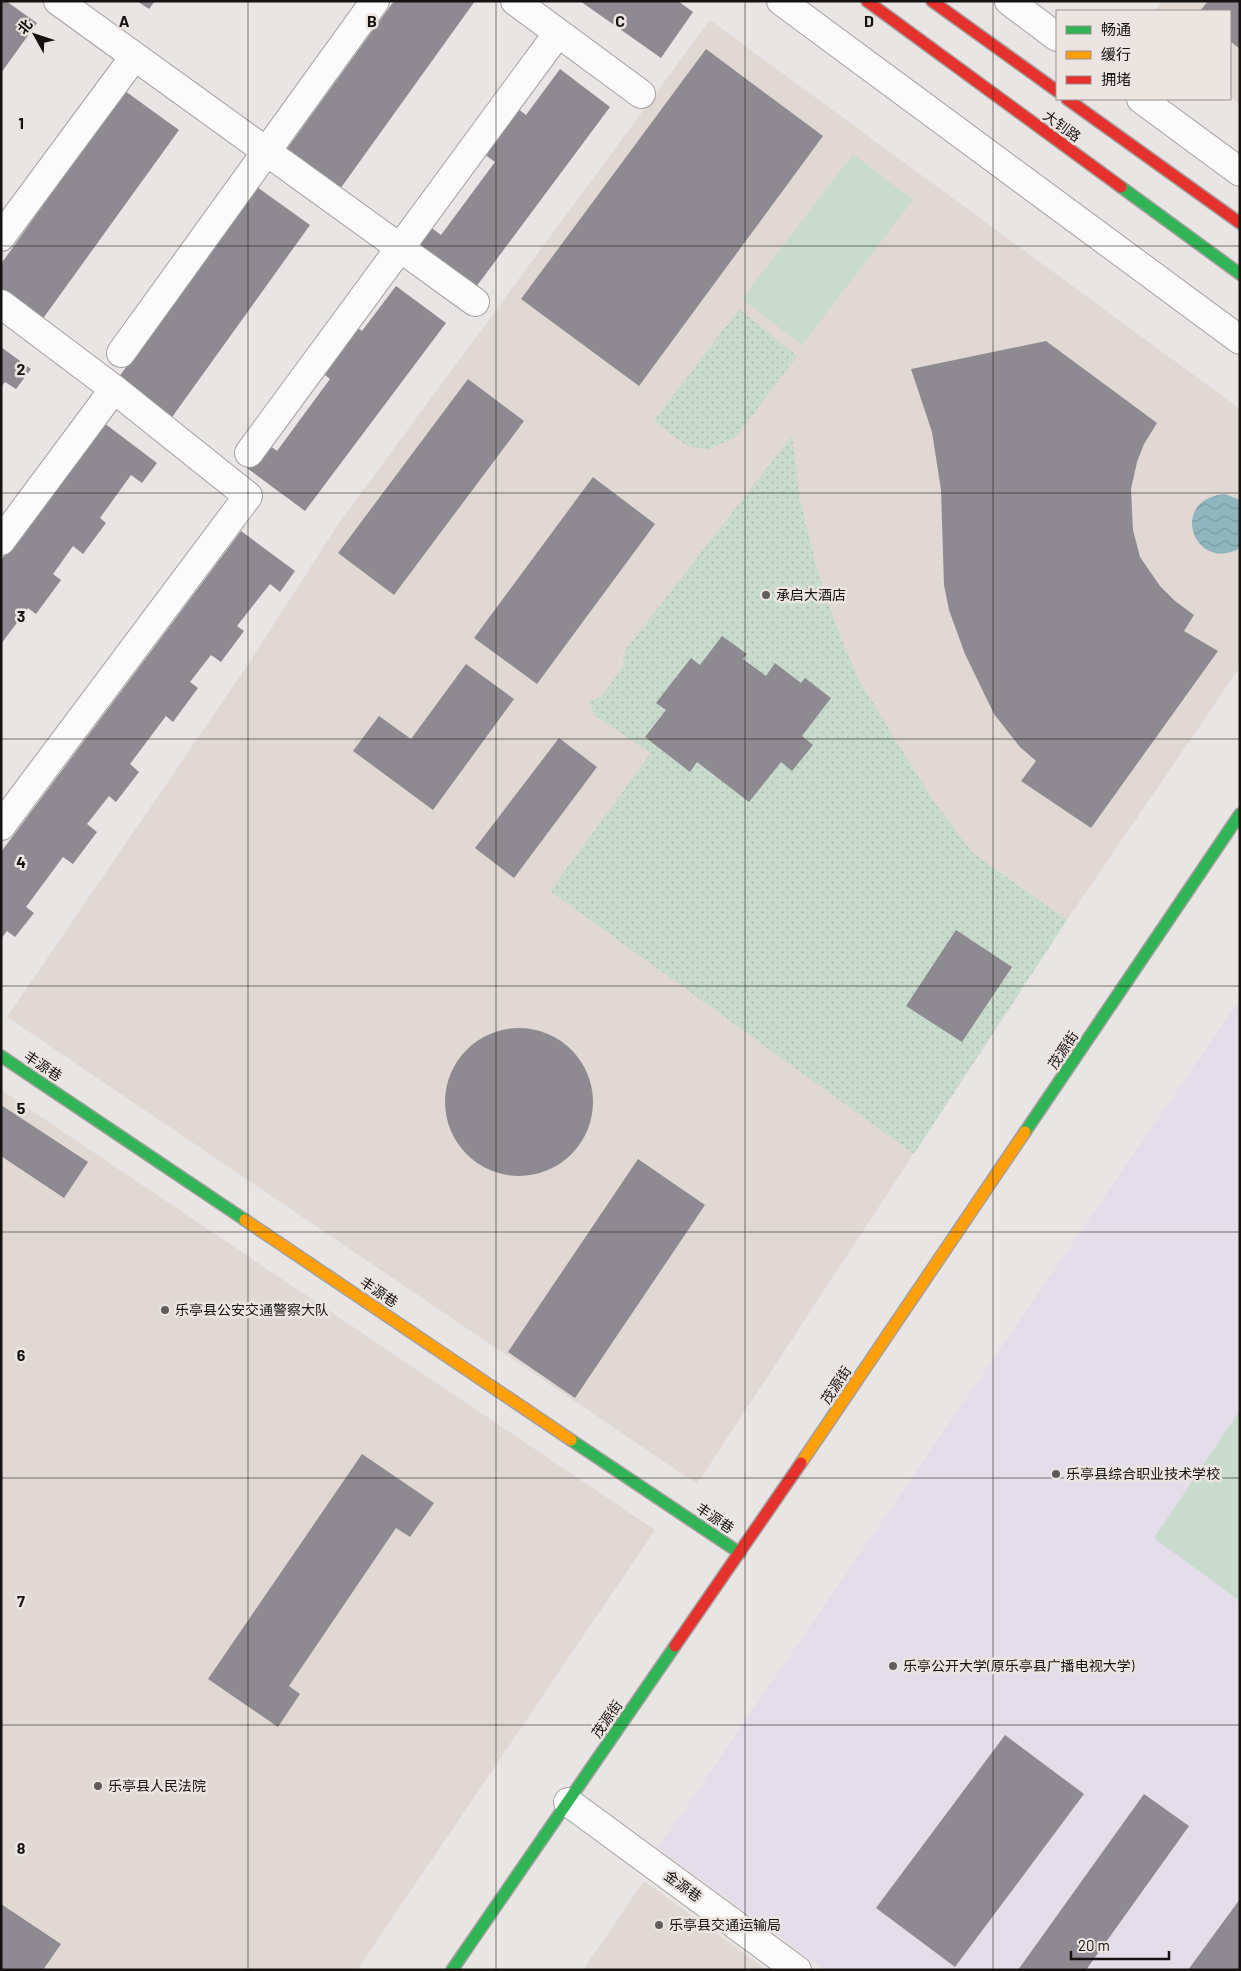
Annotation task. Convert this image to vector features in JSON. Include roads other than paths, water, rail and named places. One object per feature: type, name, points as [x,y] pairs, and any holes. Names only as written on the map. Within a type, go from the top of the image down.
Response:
[{"type":"main road","name":"大钊路","points":[[867,1],[1240,274]]},
{"type":"main road","name":"大钊路","points":[[932,1],[1056,91]]},
{"type":"main road","name":"大钊路","points":[[1068,100],[1240,223]]},
{"type":"main road","name":"茂源街","points":[[452,1970],[740,1553],[1240,814]]},
{"type":"main road","name":"丰源巷","points":[[1,1056],[740,1553]]},
{"type":"street","points":[[58,1],[475,302]]},
{"type":"street","points":[[120,353],[375,1]]},
{"type":"street","points":[[516,1],[642,94]]},
{"type":"street","points":[[781,1],[1240,340]]},
{"type":"street","points":[[1009,1],[1056,36]]},
{"type":"street","points":[[250,453],[558,32]]},
{"type":"street","points":[[1,237],[134,57]]},
{"type":"street","points":[[1142,100],[1240,172]]},
{"type":"street","points":[[1,304],[114,389],[248,496],[1,826]]},
{"type":"street","points":[[1,541],[114,389]]},
{"type":"street","name":"金源巷","points":[[568,1802],[797,1970]]},
{"type":"water","points":[[1225,494],[1240,500],[1240,548],[1224,553],[1210,551],[1200,544],[1194,533],[1192,520],[1196,508],[1207,499]]},
{"type":"place","name":"承启大酒店","points":[[766,595]]},
{"type":"place","name":"乐亭县公安交通警察大队","points":[[165,1310]]},
{"type":"place","name":"乐亭县综合职业技术学校","points":[[1056,1474]]},
{"type":"place","name":"乐亭公开大学(原乐亭县广播电视大学)","points":[[893,1666]]},
{"type":"place","name":"乐亭县人民法院","points":[[98,1786]]},
{"type":"place","name":"乐亭县交通运输局","points":[[659,1925]]}]
